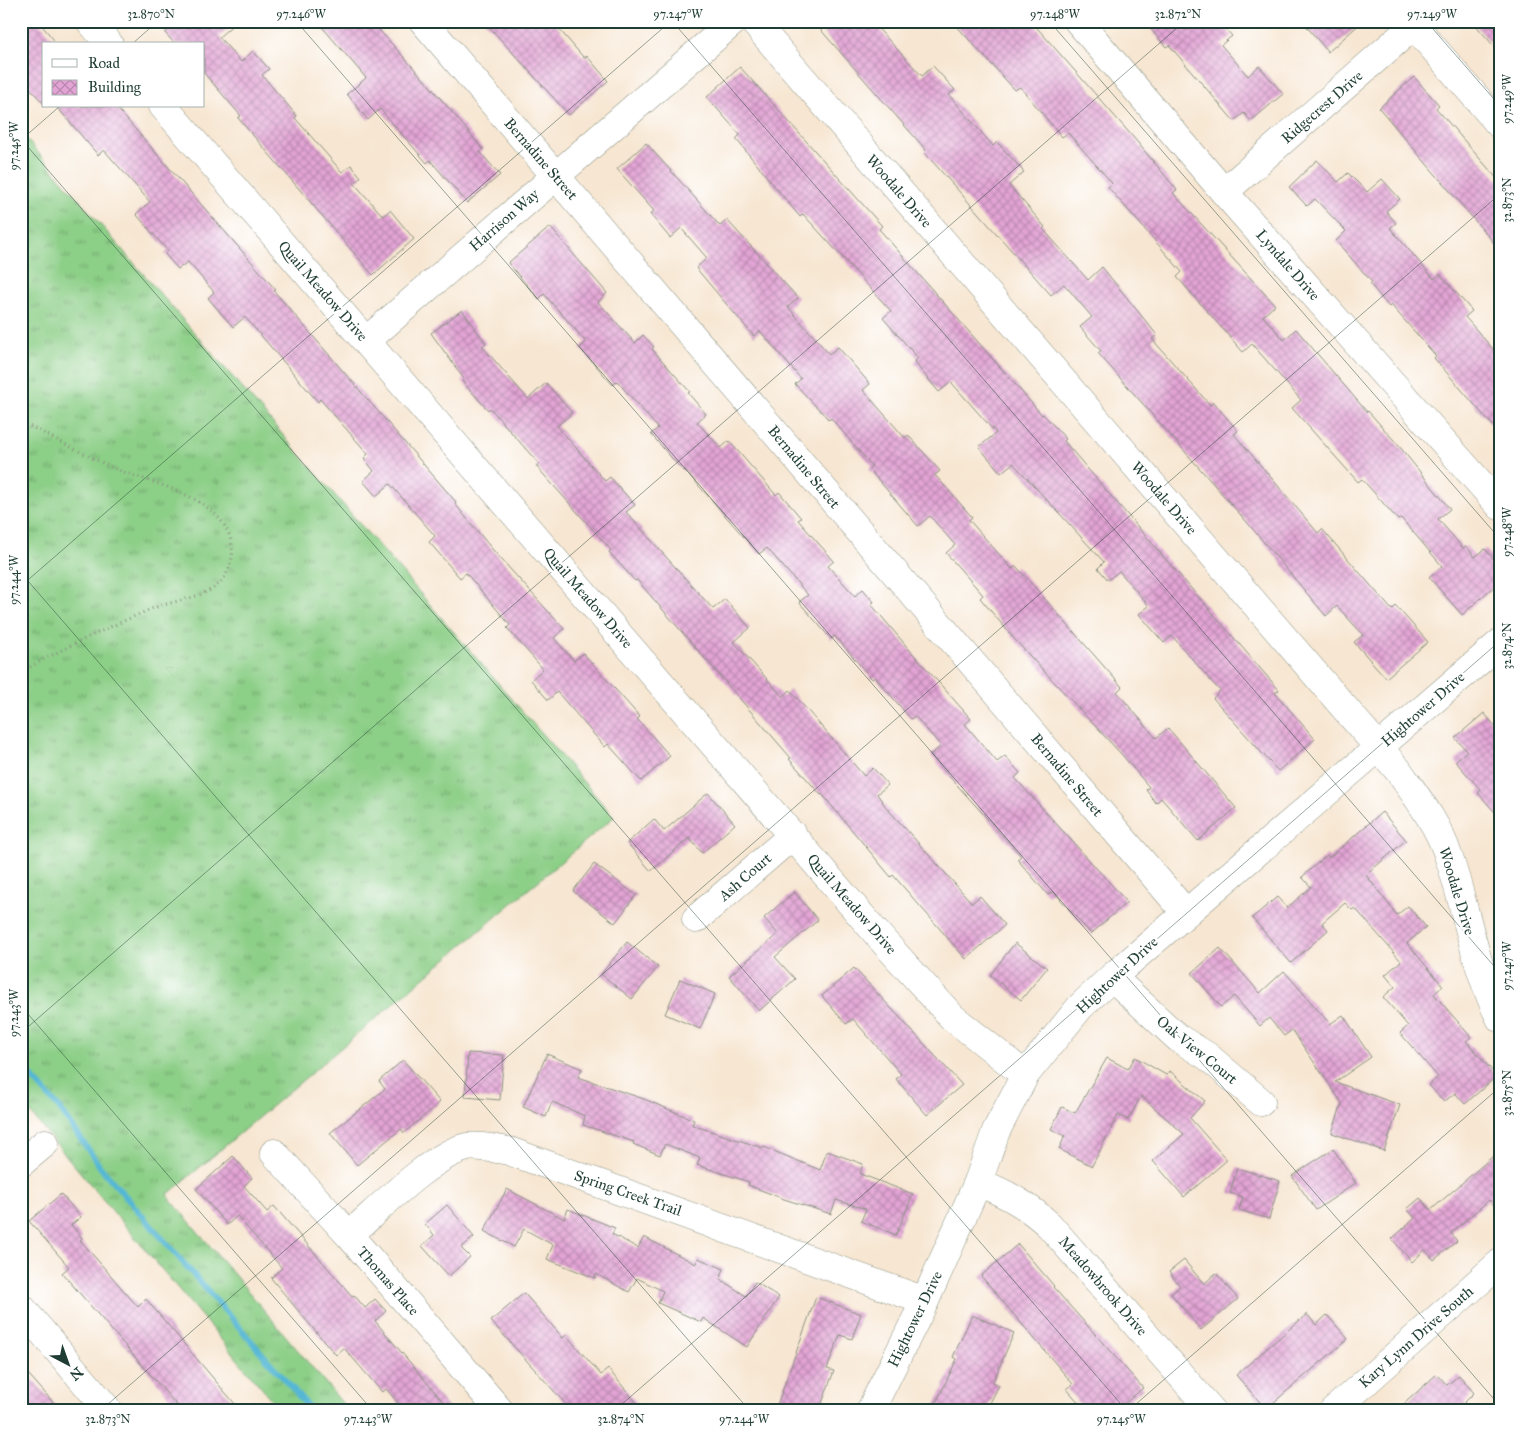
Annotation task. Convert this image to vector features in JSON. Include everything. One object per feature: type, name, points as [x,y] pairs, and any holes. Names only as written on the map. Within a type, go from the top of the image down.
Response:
[{"type":"street","points":[[90,21],[107,42]]},
{"type":"street","name":"Bernadine Street","points":[[423,21],[1186,913]]},
{"type":"street","name":"Harrison Way","points":[[366,341],[734,21]]},
{"type":"street","name":"Woodale Drive","points":[[753,21],[1398,770],[1424,808],[1448,853],[1478,964],[1489,996],[1500,1018]]},
{"type":"street","name":"Lyndale Drive","points":[[1078,21],[1224,192],[1500,506]]},
{"type":"street","points":[[1414,23],[1500,125]]},
{"type":"street","name":"Ridgecrest Drive","points":[[1224,192],[1414,23]]},
{"type":"street","name":"Quail Meadow Drive","points":[[165,108],[952,1017],[1025,1075]]},
{"type":"street","name":"Hightower Drive","points":[[870,1411],[925,1301],[978,1182],[996,1131],[1025,1075],[1080,1007],[1112,977],[1500,643]]},
{"type":"street","name":"Ash Court","points":[[696,918],[793,835]]},
{"type":"street","name":"Oak View Court","points":[[1112,977],[1178,1038],[1207,1056],[1261,1102]]},
{"type":"street","points":[[21,1163],[45,1143]]},
{"type":"street","name":"Spring Creek Trail","points":[[349,1235],[447,1154],[467,1147],[484,1147],[509,1151],[925,1301]]},
{"type":"street","name":"Thomas Place","points":[[274,1153],[349,1235],[500,1411]]},
{"type":"street","name":"Meadowbrook Drive","points":[[978,1182],[1012,1196],[1033,1210],[1050,1226],[1212,1411]]},
{"type":"street","name":"Kary Lynn Drive South","points":[[1333,1411],[1500,1263]]},
{"type":"street","points":[[21,1307],[109,1411]]},
{"type":"path","points":[[21,422],[117,469],[177,490],[202,504],[219,520],[231,540],[233,557],[226,575],[214,588],[151,609],[21,672]]},
{"type":"green space","points":[[21,133],[614,817],[167,1195],[349,1411],[281,1411],[21,1102]]},
{"type":"building","points":[[21,21],[38,21],[54,40],[52,42],[42,42],[42,102],[21,78]]},
{"type":"building","points":[[178,21],[237,21],[219,37],[241,62],[253,51],[269,69],[262,75],[297,116],[295,118],[342,172],[351,165],[361,177],[354,183],[383,216],[390,210],[414,239],[373,275],[238,118],[241,116],[205,74],[205,42],[173,42],[165,33]]},
{"type":"building","points":[[317,21],[371,21],[430,86],[483,149],[480,152],[500,175],[467,203],[430,160],[427,163],[380,109],[368,120],[347,94],[366,78]]},
{"type":"building","points":[[484,21],[552,21],[584,58],[587,56],[608,81],[569,115]]},
{"type":"building","points":[[813,21],[871,21],[922,76],[933,66],[955,90],[949,95],[993,146],[997,142],[1024,172],[1009,185],[1045,227],[1043,229],[1088,280],[1102,267],[1157,335],[1152,339],[1210,405],[1213,402],[1238,431],[1234,434],[1318,533],[1322,529],[1392,610],[1396,606],[1428,642],[1386,678],[1354,642],[1363,635],[1337,606],[1326,616],[1246,521],[1098,353],[1101,351],[1080,327],[1092,317],[1064,284],[1051,295],[924,152],[926,150]]},
{"type":"building","points":[[952,21],[1031,21],[1177,190],[1173,193],[1275,305],[1263,316],[1284,340],[1296,329],[1367,412],[1399,446],[1450,509],[1438,519],[1463,548],[1466,546],[1475,557],[1485,549],[1500,566],[1500,581],[1462,615],[1429,577],[1442,566],[1401,518],[1398,520],[1362,479],[1358,482],[1292,408],[1301,400],[1252,344],[1243,352],[1177,277],[1182,272],[1108,187],[1112,183],[1068,133],[1062,137],[1020,87],[1015,90]]},
{"type":"building","points":[[1144,21],[1219,21],[1232,36],[1221,45],[1248,76],[1259,66],[1283,94],[1251,121],[1244,113],[1234,121],[1169,45],[1166,47]]},
{"type":"building","points":[[1302,21],[1363,21],[1328,52]]},
{"type":"building","points":[[1472,21],[1500,21],[1500,53]]},
{"type":"building","points":[[740,67],[882,226],[879,229],[1042,415],[1066,439],[1064,441],[1279,690],[1275,693],[1315,739],[1278,771],[1213,698],[1220,691],[1172,636],[1164,643],[1139,614],[1149,606],[1119,571],[1108,580],[1098,568],[1104,562],[1013,463],[1001,473],[979,447],[996,433],[951,382],[939,392],[914,362],[918,358],[883,318],[891,311],[803,214],[800,217],[736,139],[740,135],[707,97]]},
{"type":"building","points":[[1414,77],[1439,105],[1436,108],[1500,182],[1500,250],[1379,108]]},
{"type":"building","points":[[58,108],[117,108],[276,290],[274,291],[456,502],[455,504],[493,550],[564,629],[554,638],[574,661],[583,653],[640,717],[637,719],[670,756],[641,781],[608,744],[605,747],[557,692],[548,700],[531,680],[543,669],[507,628],[510,625],[466,573],[460,578],[429,542],[435,536],[390,484],[376,496],[363,481],[374,471],[364,458],[368,454],[320,399],[318,402],[245,317],[233,327],[208,298],[214,292],[188,262],[178,269],[165,254],[168,251],[136,214],[150,202],[104,150],[98,155]]},
{"type":"building","points":[[646,143],[720,226],[727,220],[798,298],[788,307],[829,354],[838,347],[870,384],[863,390],[905,438],[908,435],[940,471],[935,475],[972,517],[969,520],[1012,569],[1016,566],[1122,687],[1117,692],[1156,738],[1168,728],[1236,808],[1198,841],[1161,798],[1156,803],[1146,790],[1149,787],[1123,756],[1015,640],[980,598],[983,595],[946,553],[955,545],[930,516],[918,526],[869,469],[872,466],[831,418],[829,420],[795,384],[801,379],[760,331],[754,336],[722,299],[696,268],[707,258],[681,228],[670,238],[650,214],[654,211],[617,169]]},
{"type":"building","points":[[1317,160],[1338,182],[1348,173],[1367,192],[1382,179],[1400,199],[1386,211],[1396,223],[1390,228],[1434,279],[1440,274],[1472,311],[1465,317],[1500,357],[1500,434],[1434,358],[1436,356],[1391,305],[1389,307],[1370,284],[1372,282],[1336,241],[1346,231],[1315,199],[1307,206],[1289,187]]},
{"type":"building","points":[[550,227],[607,293],[598,302],[635,343],[643,335],[654,347],[652,349],[690,392],[688,393],[706,414],[697,422],[721,448],[729,441],[776,495],[779,492],[801,518],[798,520],[834,561],[828,566],[855,596],[863,589],[874,602],[871,604],[971,719],[965,724],[997,762],[1005,756],[1020,773],[1015,778],[1127,902],[1091,934],[1053,891],[1048,895],[1017,859],[1021,856],[930,755],[941,746],[915,716],[911,719],[875,677],[872,679],[835,636],[831,639],[799,602],[808,595],[767,548],[759,554],[685,470],[683,471],[651,434],[658,428],[617,381],[613,385],[580,348],[586,342],[544,294],[539,299],[508,263]]},
{"type":"building","points":[[462,310],[486,343],[482,346],[528,399],[546,383],[572,413],[557,426],[605,481],[610,477],[635,505],[626,512],[713,609],[725,599],[750,628],[734,642],[783,697],[790,690],[864,776],[873,768],[888,785],[877,794],[886,807],[972,903],[980,896],[1005,925],[966,959],[893,875],[891,877],[822,794],[789,759],[791,758],[637,580],[635,581],[609,552],[611,550],[536,466],[539,464],[490,408],[488,410],[462,381],[464,379],[431,333]]},
{"type":"building","points":[[1484,713],[1500,732],[1500,818],[1478,793],[1481,790],[1455,761],[1467,751],[1455,738]]},
{"type":"building","points":[[708,793],[735,824],[702,853],[689,838],[651,871],[627,843],[654,819],[664,831]]},
{"type":"building","points":[[1382,812],[1406,840],[1366,875],[1397,915],[1408,906],[1426,927],[1407,943],[1443,986],[1434,994],[1471,1037],[1466,1041],[1497,1076],[1465,1104],[1455,1093],[1444,1102],[1429,1085],[1438,1077],[1400,1033],[1408,1026],[1383,997],[1395,987],[1385,975],[1401,961],[1355,908],[1352,910],[1345,903],[1322,923],[1328,930],[1291,963],[1252,918],[1277,897],[1287,908],[1311,887],[1302,877],[1327,855],[1329,858]]},
{"type":"building","points":[[594,864],[636,895],[615,923],[573,891]]},
{"type":"building","points":[[794,892],[818,920],[775,957],[795,979],[759,1011],[729,976],[778,934],[764,918]]},
{"type":"building","points":[[627,942],[658,967],[632,999],[601,974]]},
{"type":"building","points":[[1015,943],[1047,968],[1021,1000],[990,975]]},
{"type":"building","points":[[1220,948],[1260,993],[1284,971],[1330,1024],[1343,1015],[1371,1057],[1335,1082],[1400,1105],[1384,1151],[1332,1133],[1342,1103],[1292,1030],[1284,1036],[1269,1018],[1260,1026],[1234,996],[1221,1007],[1192,973]]},
{"type":"building","points":[[854,968],[962,1085],[927,1115],[896,1079],[901,1074],[853,1019],[846,1024],[822,996]]},
{"type":"building","points":[[680,979],[715,994],[700,1029],[665,1014]]},
{"type":"building","points":[[468,1053],[504,1055],[500,1100],[465,1097]]},
{"type":"building","points":[[547,1054],[582,1069],[578,1077],[644,1099],[694,1120],[692,1125],[764,1147],[820,1170],[827,1151],[863,1164],[860,1174],[913,1194],[896,1235],[861,1221],[866,1209],[836,1200],[831,1214],[784,1199],[748,1185],[749,1182],[697,1165],[700,1158],[665,1144],[660,1155],[633,1144],[634,1142],[583,1125],[585,1116],[552,1102],[546,1117],[523,1107]]},
{"type":"building","points":[[1135,1057],[1166,1075],[1170,1071],[1205,1101],[1190,1118],[1227,1160],[1184,1197],[1153,1161],[1184,1134],[1141,1096],[1128,1120],[1118,1115],[1092,1166],[1059,1149],[1065,1136],[1051,1129],[1062,1107],[1075,1113],[1107,1058],[1128,1069]]},
{"type":"building","points":[[403,1060],[440,1102],[404,1133],[401,1129],[357,1165],[330,1133],[385,1089],[379,1081]]},
{"type":"building","points":[[1333,1149],[1356,1183],[1316,1210],[1292,1176]]},
{"type":"building","points":[[1500,1150],[1500,1212],[1489,1200],[1451,1233],[1457,1241],[1434,1260],[1425,1250],[1412,1262],[1392,1239],[1415,1218],[1407,1209],[1420,1198],[1431,1210]]},
{"type":"building","points":[[233,1156],[252,1178],[244,1186],[267,1212],[274,1206],[352,1296],[354,1295],[365,1308],[375,1299],[386,1311],[375,1321],[451,1411],[405,1411],[386,1389],[382,1392],[344,1348],[336,1355],[305,1319],[271,1278],[282,1268],[237,1216],[227,1225],[196,1189]]},
{"type":"building","points":[[1237,1168],[1280,1181],[1269,1219],[1239,1210],[1243,1197],[1230,1193]]},
{"type":"building","points":[[507,1189],[564,1219],[568,1209],[615,1228],[612,1234],[638,1248],[644,1237],[696,1264],[698,1258],[724,1269],[720,1279],[746,1296],[755,1282],[779,1297],[747,1347],[703,1318],[701,1322],[658,1303],[663,1291],[637,1278],[629,1292],[596,1274],[595,1278],[547,1259],[553,1245],[524,1229],[514,1247],[484,1231]]},
{"type":"building","points":[[61,1194],[81,1217],[71,1225],[82,1238],[80,1240],[138,1307],[146,1299],[241,1411],[182,1411],[62,1273],[69,1267],[29,1221]]},
{"type":"building","points":[[447,1205],[474,1237],[461,1248],[470,1257],[449,1276],[422,1246],[434,1235],[425,1224]]},
{"type":"building","points":[[1018,1244],[1053,1287],[1143,1388],[1116,1411],[1086,1411],[1067,1389],[1073,1384],[981,1276]]},
{"type":"building","points":[[1184,1260],[1204,1284],[1216,1273],[1238,1299],[1201,1330],[1171,1294],[1180,1286],[1169,1272]]},
{"type":"building","points":[[524,1293],[563,1338],[566,1335],[601,1375],[608,1369],[644,1411],[572,1411],[491,1321]]},
{"type":"building","points":[[816,1297],[861,1314],[852,1339],[840,1335],[827,1369],[834,1371],[819,1411],[775,1411]]},
{"type":"building","points":[[1307,1314],[1316,1325],[1327,1315],[1348,1339],[1266,1409],[1236,1375]]},
{"type":"building","points":[[972,1315],[1014,1333],[993,1382],[999,1385],[986,1411],[932,1411],[957,1359],[953,1357]]},
{"type":"building","points":[[21,1366],[61,1411],[21,1411]]},
{"type":"building","points":[[1437,1374],[1447,1385],[1459,1375],[1474,1393],[1464,1403],[1470,1411],[1396,1411]]},
{"type":"waterway","points":[[21,1065],[60,1109],[101,1168],[312,1411]]}]
